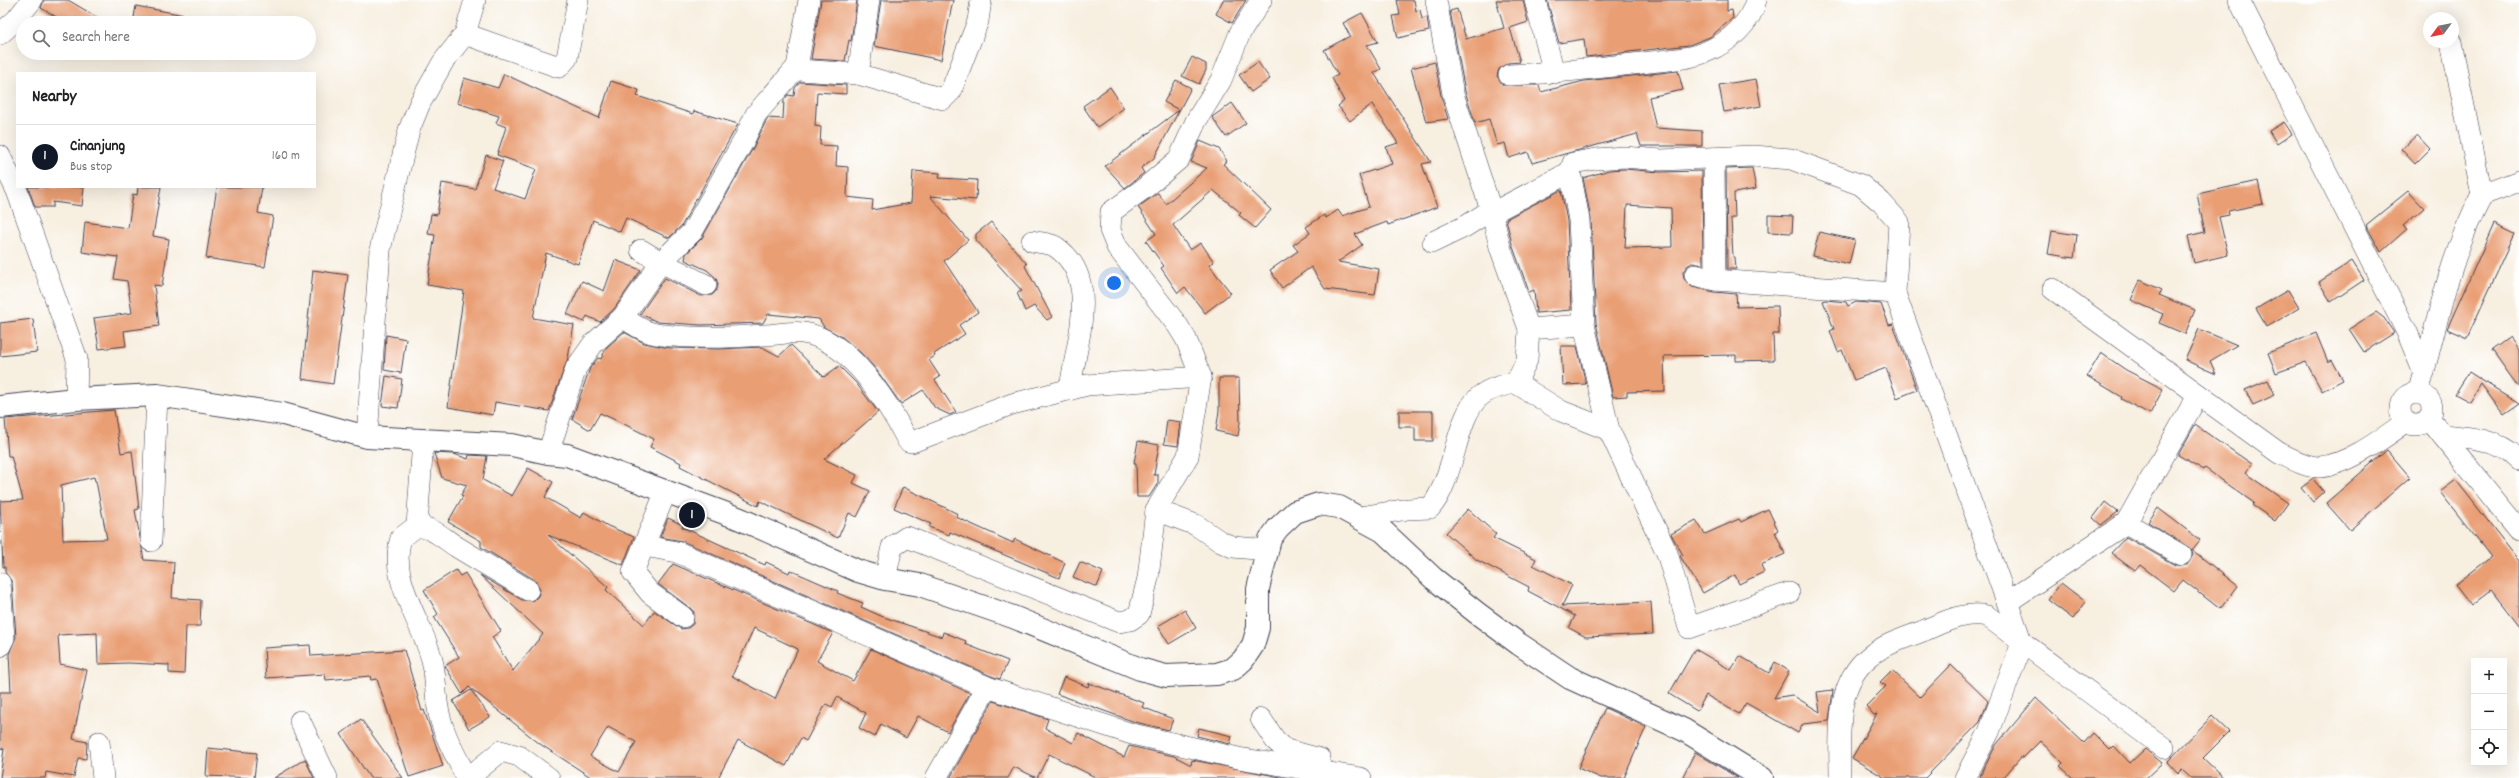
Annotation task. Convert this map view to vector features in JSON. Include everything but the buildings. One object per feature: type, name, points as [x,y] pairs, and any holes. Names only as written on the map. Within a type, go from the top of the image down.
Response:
[{"type":"highway","points":[[0,408],[76,399],[156,396],[283,414],[367,437],[512,445],[548,453],[567,454],[738,518],[858,571],[885,579],[920,585],[1013,617],[1140,669],[1166,676],[1217,674],[1233,669],[1243,660],[1252,645],[1258,628],[1258,589],[1263,561],[1268,550],[1270,539],[1278,528],[1295,512],[1318,504],[1340,507],[1383,530],[1433,578],[1477,613],[1519,644],[1570,678],[1684,730],[1762,778]]},
{"type":"street","points":[[19,16],[32,0]]},
{"type":"street","points":[[367,437],[380,250],[409,130],[420,103],[443,62],[465,34],[475,0]]},
{"type":"street","points":[[465,34],[559,67],[567,58],[578,0]]},
{"type":"street","points":[[548,453],[576,368],[593,344],[623,317],[661,262],[692,232],[744,142],[756,114],[797,67],[796,63],[809,0]]},
{"type":"street","points":[[858,74],[869,0]]},
{"type":"street","points":[[797,67],[799,70],[858,74],[943,99],[948,96],[978,20],[981,0]]},
{"type":"street","points":[[885,579],[892,547],[907,537],[1119,622],[1130,620],[1139,614],[1142,605],[1156,510],[1188,456],[1201,377],[1182,333],[1117,248],[1110,230],[1111,212],[1146,187],[1179,159],[1196,121],[1221,80],[1240,33],[1261,0]]},
{"type":"street","points":[[1436,0],[1453,94],[1491,211],[1500,248],[1529,329],[1527,360],[1516,383]]},
{"type":"street","points":[[1535,0],[1554,73]]},
{"type":"street","points":[[1509,75],[1554,73],[1684,58],[1707,52],[1721,44],[1746,23],[1756,0]]},
{"type":"street","points":[[2239,0],[2407,332],[2424,373]]},
{"type":"street","points":[[0,34],[16,20]]},
{"type":"street","points":[[2418,394],[2454,265],[2471,215],[2482,195],[2452,48]]},
{"type":"street","points":[[0,156],[17,191],[77,359],[76,399]]},
{"type":"street","points":[[1789,593],[1689,628],[1668,553],[1609,430],[1584,325],[1579,220],[1570,172],[1572,163],[1596,159],[1714,158],[1753,156],[1791,159],[1861,185],[1881,202],[1899,222],[1895,293],[2009,601],[2022,643],[1989,732],[1965,778]]},
{"type":"street","points":[[1714,158],[1715,280]]},
{"type":"street","points":[[1433,242],[1466,226],[1491,211],[1570,172]]},
{"type":"street","points":[[2482,195],[2519,181]]},
{"type":"street","points":[[1032,241],[1055,246],[1079,273],[1084,307],[1070,390]]},
{"type":"street","points":[[641,250],[706,285]]},
{"type":"street","points":[[1695,276],[1715,280],[1895,293]]},
{"type":"street","points":[[2053,289],[2198,395],[2255,434],[2279,453],[2302,463],[2318,467],[2332,464],[2365,449],[2406,422]]},
{"type":"street","points":[[623,317],[639,329],[657,335],[722,338],[803,333],[818,337],[850,358],[895,416],[908,441],[912,442],[1012,404],[1087,385],[1201,377]]},
{"type":"street","points":[[1529,329],[1584,325]]},
{"type":"street","points":[[1360,517],[1408,509],[1430,508],[1444,487],[1463,427],[1479,397],[1492,389],[1516,383],[1561,411],[1609,430]]},
{"type":"street","points":[[2418,394],[2429,400],[2432,413],[2429,419],[2418,425],[2406,422],[2402,417],[2400,405],[2408,395],[2418,394]]},
{"type":"street","points":[[2009,601],[2126,524],[2198,395]]},
{"type":"street","points":[[151,541],[156,396]]},
{"type":"street","points":[[2429,419],[2519,530]]},
{"type":"street","points":[[2442,436],[2476,437],[2516,452]]},
{"type":"street","points":[[422,441],[417,526],[401,538],[397,550],[400,576],[432,660],[438,710],[445,734],[468,778],[501,751],[519,756],[549,778]]},
{"type":"street","points":[[666,491],[645,546],[633,572],[650,592],[683,617]]},
{"type":"street","points":[[1156,510],[1196,525],[1222,542],[1233,547],[1268,550]]},
{"type":"street","points":[[2126,524],[2181,555]]},
{"type":"street","points":[[417,526],[438,533],[455,546],[528,590]]},
{"type":"street","points":[[645,546],[677,552],[987,686],[1132,734],[1238,758],[1361,778]]},
{"type":"street","points":[[0,583],[4,638],[0,646]]},
{"type":"street","points":[[1840,778],[1840,726],[1848,682],[1856,668],[1871,655],[1886,646],[1958,616],[1974,613],[1987,616],[2164,748]]},
{"type":"street","points":[[936,778],[987,686]]},
{"type":"street","points":[[1261,719],[1276,740],[1286,750],[1349,769],[1361,778]]},
{"type":"street","points":[[300,721],[328,778]]},
{"type":"street","points":[[99,742],[103,778]]},
{"type":"place","name":"Cinanjung","points":[[692,515]]}]
